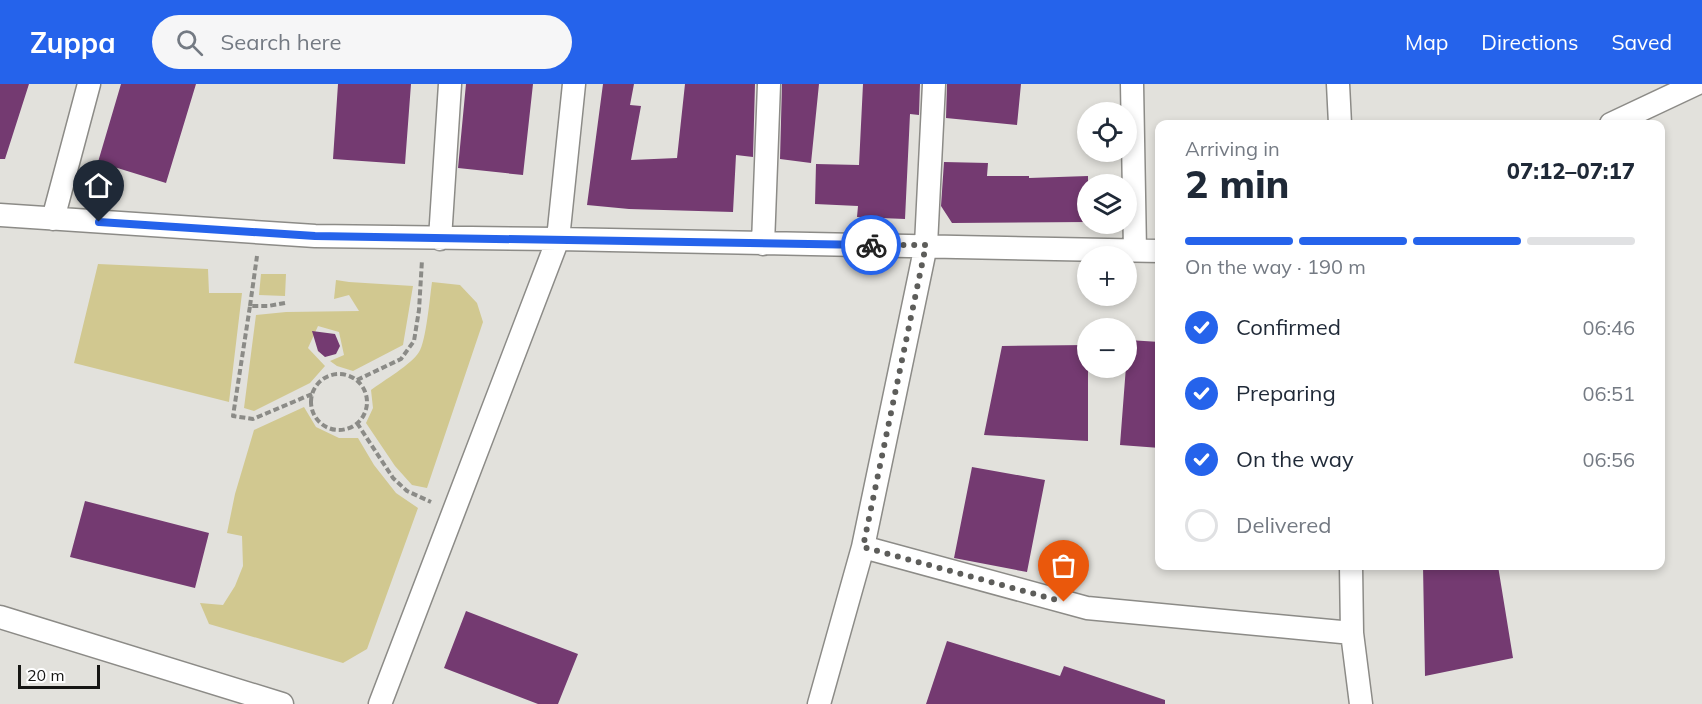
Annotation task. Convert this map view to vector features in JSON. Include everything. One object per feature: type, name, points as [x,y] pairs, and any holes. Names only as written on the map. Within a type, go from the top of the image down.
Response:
[{"type":"street","points":[[53,219],[89,84]]},
{"type":"street","points":[[432,238],[450,84]]},
{"type":"street","points":[[380,704],[558,239],[574,84]]},
{"type":"street","points":[[763,244],[769,84]]},
{"type":"street","points":[[819,704],[863,547],[926,245],[934,84]]},
{"type":"street","points":[[1132,84],[1135,246]]},
{"type":"street","points":[[1338,84],[1340,120]]},
{"type":"street","points":[[1620,120],[1696,84]]},
{"type":"street","points":[[0,215],[315,236],[1077,249]]},
{"type":"street","points":[[1137,250],[1155,251]]},
{"type":"street","points":[[863,547],[1087,608],[1352,633]]},
{"type":"street","points":[[1351,570],[1352,633],[1361,704]]},
{"type":"street","points":[[0,617],[282,704]]},
{"type":"path","points":[[260,232],[233,416],[254,419],[312,394]]},
{"type":"path","points":[[357,380],[401,359],[414,341],[420,285],[432,238]]},
{"type":"path","points":[[250,306],[285,303]]},
{"type":"path","points":[[340,374],[357,380],[363,387],[367,404],[365,413],[357,423],[335,430],[318,421],[311,403],[316,386],[332,375],[340,374]]},
{"type":"path","points":[[357,423],[393,478],[406,491],[454,511]]},
{"type":"shaded area","points":[[98,264],[208,269],[209,293],[242,293],[229,402],[74,363]]},
{"type":"shaded area","points":[[261,274],[286,274],[285,296],[259,295]]},
{"type":"shaded area","points":[[336,280],[413,286],[403,345],[353,371],[330,361],[344,355],[339,332],[318,326],[308,348],[325,366],[310,383],[254,411],[244,408],[256,315],[286,312],[359,311],[349,295],[334,299]]},
{"type":"shaded area","points":[[432,282],[460,285],[477,303],[483,322],[427,488],[412,485],[395,466],[366,423],[373,408],[371,390],[410,362],[419,352],[426,329]]},
{"type":"shaded area","points":[[304,407],[316,427],[339,438],[358,438],[374,465],[396,493],[418,508],[367,649],[343,663],[209,624],[200,603],[223,605],[235,586],[243,566],[242,536],[227,533],[235,494],[254,430]]},
{"type":"building","points":[[0,84],[29,84],[5,159],[0,159]]},
{"type":"building","points":[[121,84],[196,84],[166,183],[98,162]]},
{"type":"building","points":[[338,84],[411,84],[405,164],[333,159]]},
{"type":"building","points":[[466,84],[533,84],[523,175],[458,168]]},
{"type":"building","points":[[603,84],[634,84],[630,105],[641,106],[631,160],[677,158],[685,84],[755,84],[753,157],[736,155],[733,212],[629,209],[587,205]]},
{"type":"building","points":[[782,84],[819,84],[811,163],[780,159]]},
{"type":"building","points":[[863,84],[920,84],[919,115],[910,114],[905,219],[857,217],[858,206],[815,204],[816,164],[859,165]]},
{"type":"building","points":[[947,84],[1021,84],[1017,125],[946,118]]},
{"type":"building","points":[[944,162],[988,163],[987,176],[1029,176],[1029,178],[1077,176],[1077,222],[952,223],[941,206]]},
{"type":"building","points":[[312,331],[335,334],[340,346],[336,354],[325,357],[318,351]]},
{"type":"building","points":[[1137,341],[1155,342],[1155,448],[1120,445],[1125,378],[1137,378]]},
{"type":"building","points":[[1077,345],[1077,378],[1088,378],[1088,441],[984,435],[1002,346]]},
{"type":"building","points":[[972,467],[1045,480],[1027,572],[954,558]]},
{"type":"building","points":[[85,501],[209,533],[195,588],[70,557]]},
{"type":"building","points":[[1423,570],[1499,570],[1513,658],[1425,676]]},
{"type":"building","points":[[466,611],[578,654],[558,704],[538,704],[444,668]]},
{"type":"building","points":[[947,641],[1060,676],[1064,666],[1165,700],[1165,704],[926,704]]},
{"type":"way so far","points":[[871,245],[926,245],[863,547],[1064,602]]},
{"type":"route","points":[[99,222],[315,236],[871,245]]}]
